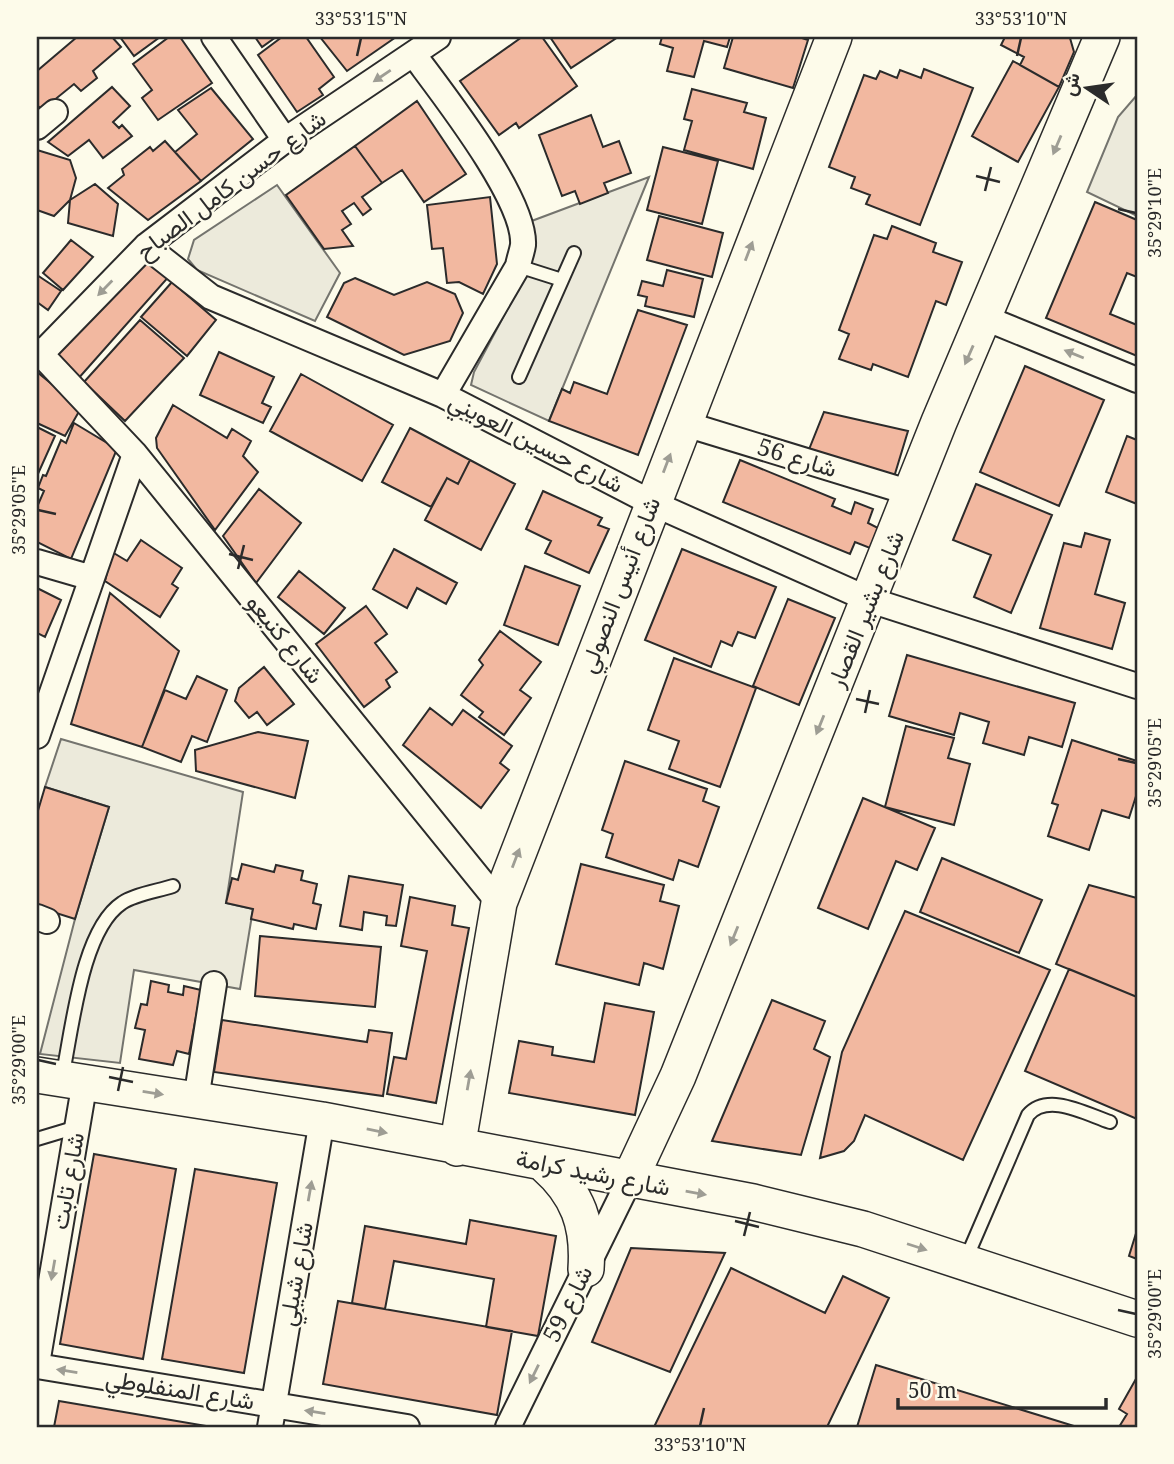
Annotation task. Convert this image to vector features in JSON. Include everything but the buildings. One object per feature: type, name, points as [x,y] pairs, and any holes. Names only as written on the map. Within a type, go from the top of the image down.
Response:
[{"type":"street","points":[[214,37],[285,141]]},
{"type":"street","name":"شارع حسن كامل الصباح","points":[[39,352],[146,246],[285,141],[438,37]]},
{"type":"street","name":"شارع أنيس النصولي","points":[[457,1148],[499,903],[682,423],[834,37]]},
{"type":"street","name":"شارع بشير القصار","points":[[629,1181],[678,1076],[911,493],[1102,37]]},
{"type":"street","points":[[414,55],[479,143],[518,218],[523,243],[518,266],[443,395]]},
{"type":"street","name":"شارع حسين العويني","points":[[146,246],[211,297],[443,395],[652,503],[870,600],[1137,686]]},
{"type":"street","points":[[985,318],[1137,380]]},
{"type":"street","name":"شارع كنيعو","points":[[39,352],[135,454],[499,903]]},
{"type":"street","name":"شارع 56","points":[[682,423],[911,493]]},
{"type":"street","points":[[37,736],[135,454]]},
{"type":"street","points":[[37,562],[92,578]]},
{"type":"street","points":[[196,1100],[214,984]]},
{"type":"street","name":"شارع رشيد كرامة","points":[[61,1078],[323,1121],[764,1205],[863,1229],[1137,1319]]},
{"type":"street","name":"شارع تابت","points":[[37,1365],[77,1127],[61,1078]]},
{"type":"street","name":"شارع شيلي","points":[[272,1416],[323,1121]]},
{"type":"street","points":[[545,1165],[562,1180],[576,1200],[588,1245],[586,1269]]},
{"type":"street","name":"شارع 59","points":[[508,1427],[629,1181]]},
{"type":"street","name":"شارع المنفلوطي","points":[[37,1365],[272,1416],[407,1427]]},
{"type":"lane","points":[[519,377],[575,253]]},
{"type":"lane","points":[[518,266],[562,280]]},
{"type":"lane","points":[[61,1078],[87,962],[107,916],[123,901],[173,886]]},
{"type":"lane","points":[[965,1262],[1028,1115],[1035,1107],[1055,1104],[1110,1122]]},
{"type":"lane","points":[[37,1139],[77,1127]]},
{"type":"shaded area","points":[[1137,95],[1137,216],[1087,192],[1118,117]]},
{"type":"shaded area","points":[[649,177],[549,421],[471,385],[474,372],[531,265],[534,245],[529,222]]},
{"type":"shaded area","points":[[277,185],[340,273],[315,321],[197,270],[188,259],[194,240]]},
{"type":"shaded area","points":[[61,739],[243,792],[226,903],[253,909],[240,989],[134,970],[120,1063],[40,1054],[75,919],[109,807],[45,787]]}]
